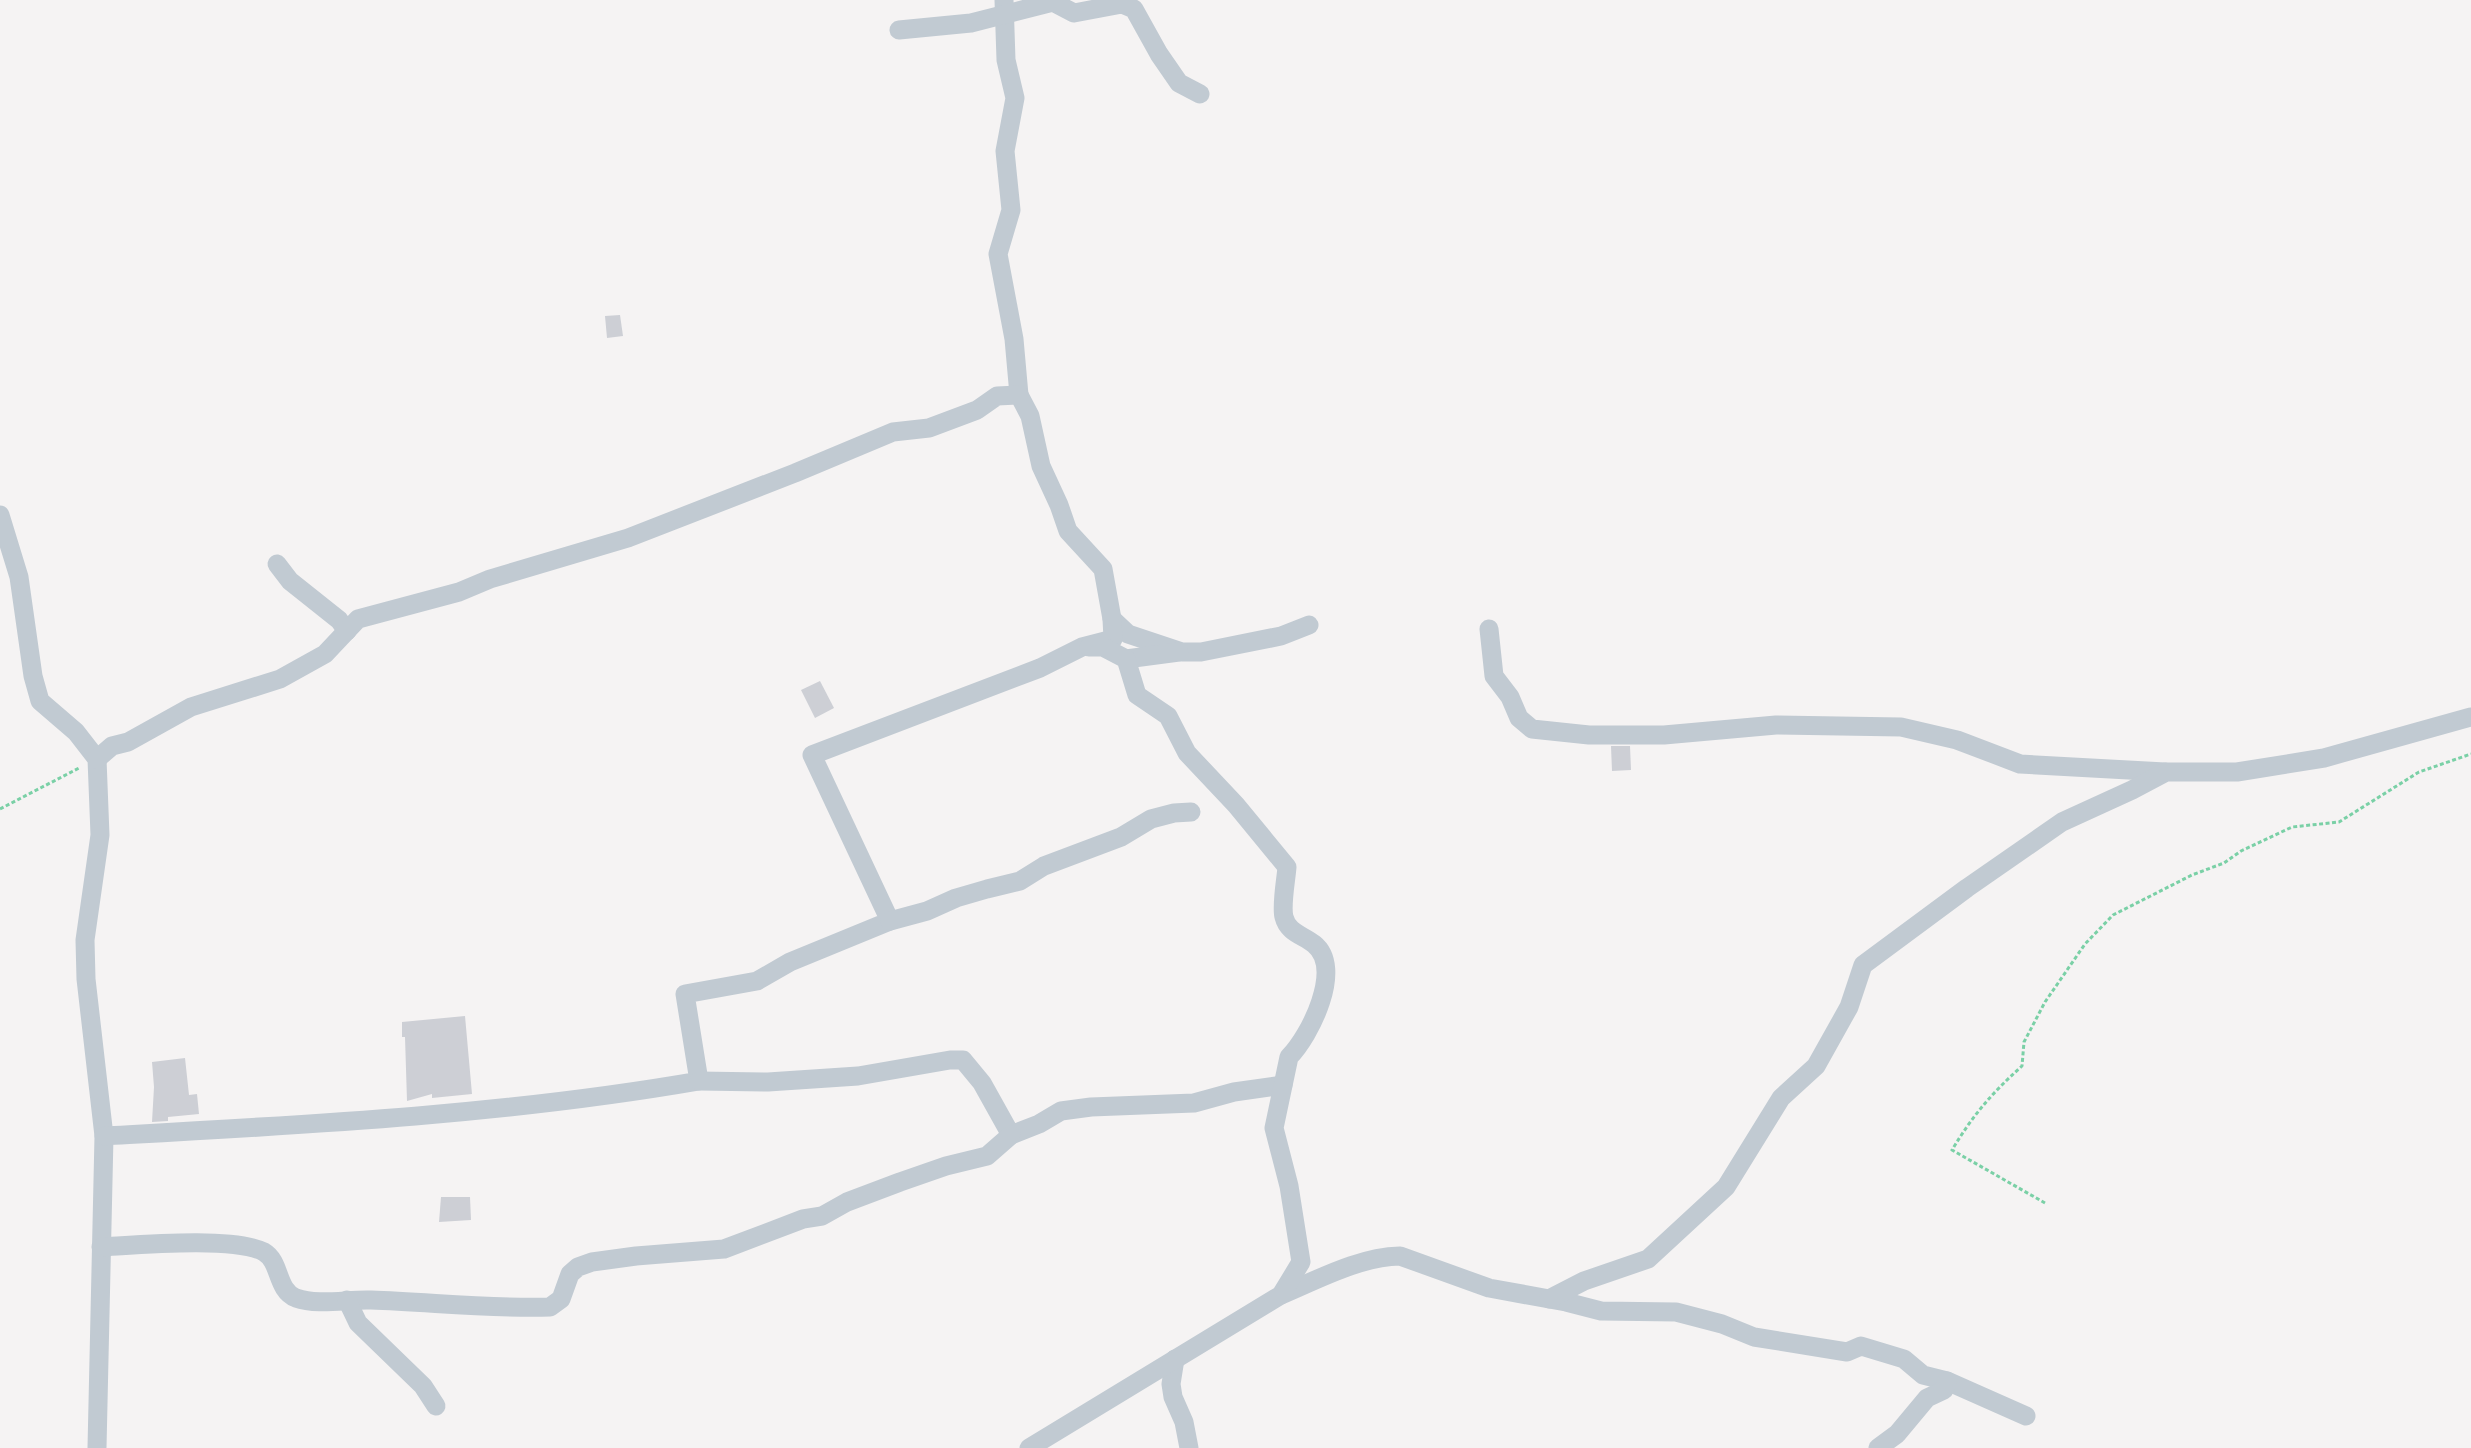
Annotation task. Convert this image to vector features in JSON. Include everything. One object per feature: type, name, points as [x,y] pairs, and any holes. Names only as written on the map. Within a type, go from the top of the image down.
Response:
[{"type":"street","points":[[898,30],[952,26],[1004,7],[1053,2],[1074,13],[1122,4],[1134,9],[1159,54],[1179,82],[1200,94]]},
{"type":"street","points":[[890,921],[812,755],[1040,668],[1082,647],[1113,638],[1104,569],[1068,531],[1059,505],[1041,466],[1030,416],[1019,395],[1014,339],[998,254],[1011,210],[1005,151],[1016,98],[1006,60],[1004,7]]},
{"type":"street","points":[[97,759],[112,746],[128,742],[190,707],[280,678],[325,654],[358,619],[459,592],[490,579],[628,538],[795,474],[893,432],[929,428],[977,410],[997,396],[1019,395]]},
{"type":"street","points":[[0,515],[19,577],[33,676],[40,701],[76,732],[97,759],[100,835],[85,940],[86,979],[104,1136],[98,1448]]},
{"type":"street","points":[[277,564],[290,581],[339,620],[347,631]]},
{"type":"street","points":[[1112,619],[1128,634],[1182,652]]},
{"type":"street","points":[[1082,647],[1103,647],[1126,659],[1182,652],[1201,652],[1281,636],[1309,625]]},
{"type":"street","points":[[1489,629],[1494,676],[1510,697],[1519,718],[1532,730],[1589,735],[1664,735],[1776,725],[1901,727],[1957,740],[2020,764],[2166,772],[2237,772],[2324,758],[2471,717]]},
{"type":"street","points":[[1126,659],[1137,695],[1168,716],[1188,753],[1236,805],[1287,867],[1284,916],[1290,929],[1315,944],[1326,964],[1325,992],[1297,1049],[1289,1057],[1274,1128],[1289,1186],[1301,1262],[1281,1295]]},
{"type":"street","points":[[1549,1299],[1584,1281],[1648,1259],[1726,1187],[1781,1098],[1816,1066],[1849,1007],[1863,965],[1967,888],[2062,822],[2166,772]]},
{"type":"street","points":[[700,1081],[685,994],[757,981],[790,962],[890,921],[927,911],[987,889],[1020,882],[1044,866],[1121,837],[1151,819],[1174,813],[1191,812]]},
{"type":"street","points":[[104,1136],[335,1123],[608,1097],[700,1081],[768,1082],[858,1076],[950,1060],[963,1060],[982,1083],[1011,1135]]},
{"type":"street","points":[[101,1247],[191,1243],[242,1247],[263,1252],[274,1262],[282,1284],[295,1297],[317,1301],[347,1300],[550,1307],[561,1299],[570,1274],[578,1267],[592,1262],[636,1256],[724,1249],[803,1219],[822,1216],[847,1202],[909,1179],[946,1166],[987,1156],[1011,1135],[1039,1124],[1062,1111],[1091,1107],[1194,1103],[1234,1092],[1283,1085]]},
{"type":"street","points":[[1029,1448],[1281,1295],[1349,1267],[1385,1256],[1400,1256],[1488,1288],[1601,1311],[1676,1312],[1722,1324],[1754,1337],[1847,1352],[1861,1346],[1904,1359],[1924,1375],[1947,1381],[2026,1416]]},
{"type":"street","points":[[347,1300],[358,1323],[423,1386],[436,1406]]},
{"type":"street","points":[[1175,1359],[1171,1384],[1173,1397],[1184,1422],[1189,1448]]},
{"type":"street","points":[[1878,1448],[1897,1434],[1927,1398],[1944,1390],[1947,1381]]},
{"type":"path","points":[[2045,1203],[1952,1150],[1972,1117],[1995,1090],[2022,1066],[2024,1042],[2045,1002],[2085,944],[2113,915],[2163,889],[2224,863],[2242,851],[2292,826],[2339,822],[2419,772],[2471,754]]},
{"type":"path","points":[[0,809],[97,759]]},
{"type":"building","points":[[620,315],[623,336],[607,338],[605,316]]},
{"type":"building","points":[[820,681],[834,708],[815,718],[801,690]]},
{"type":"building","points":[[1611,746],[1630,746],[1631,770],[1612,771]]},
{"type":"building","points":[[465,1016],[472,1094],[432,1098],[432,1094],[407,1101],[405,1037],[402,1037],[402,1022]]},
{"type":"building","points":[[185,1058],[189,1095],[197,1094],[199,1114],[168,1117],[168,1121],[152,1122],[154,1087],[152,1062]]},
{"type":"building","points":[[441,1197],[470,1197],[471,1220],[439,1222]]}]
